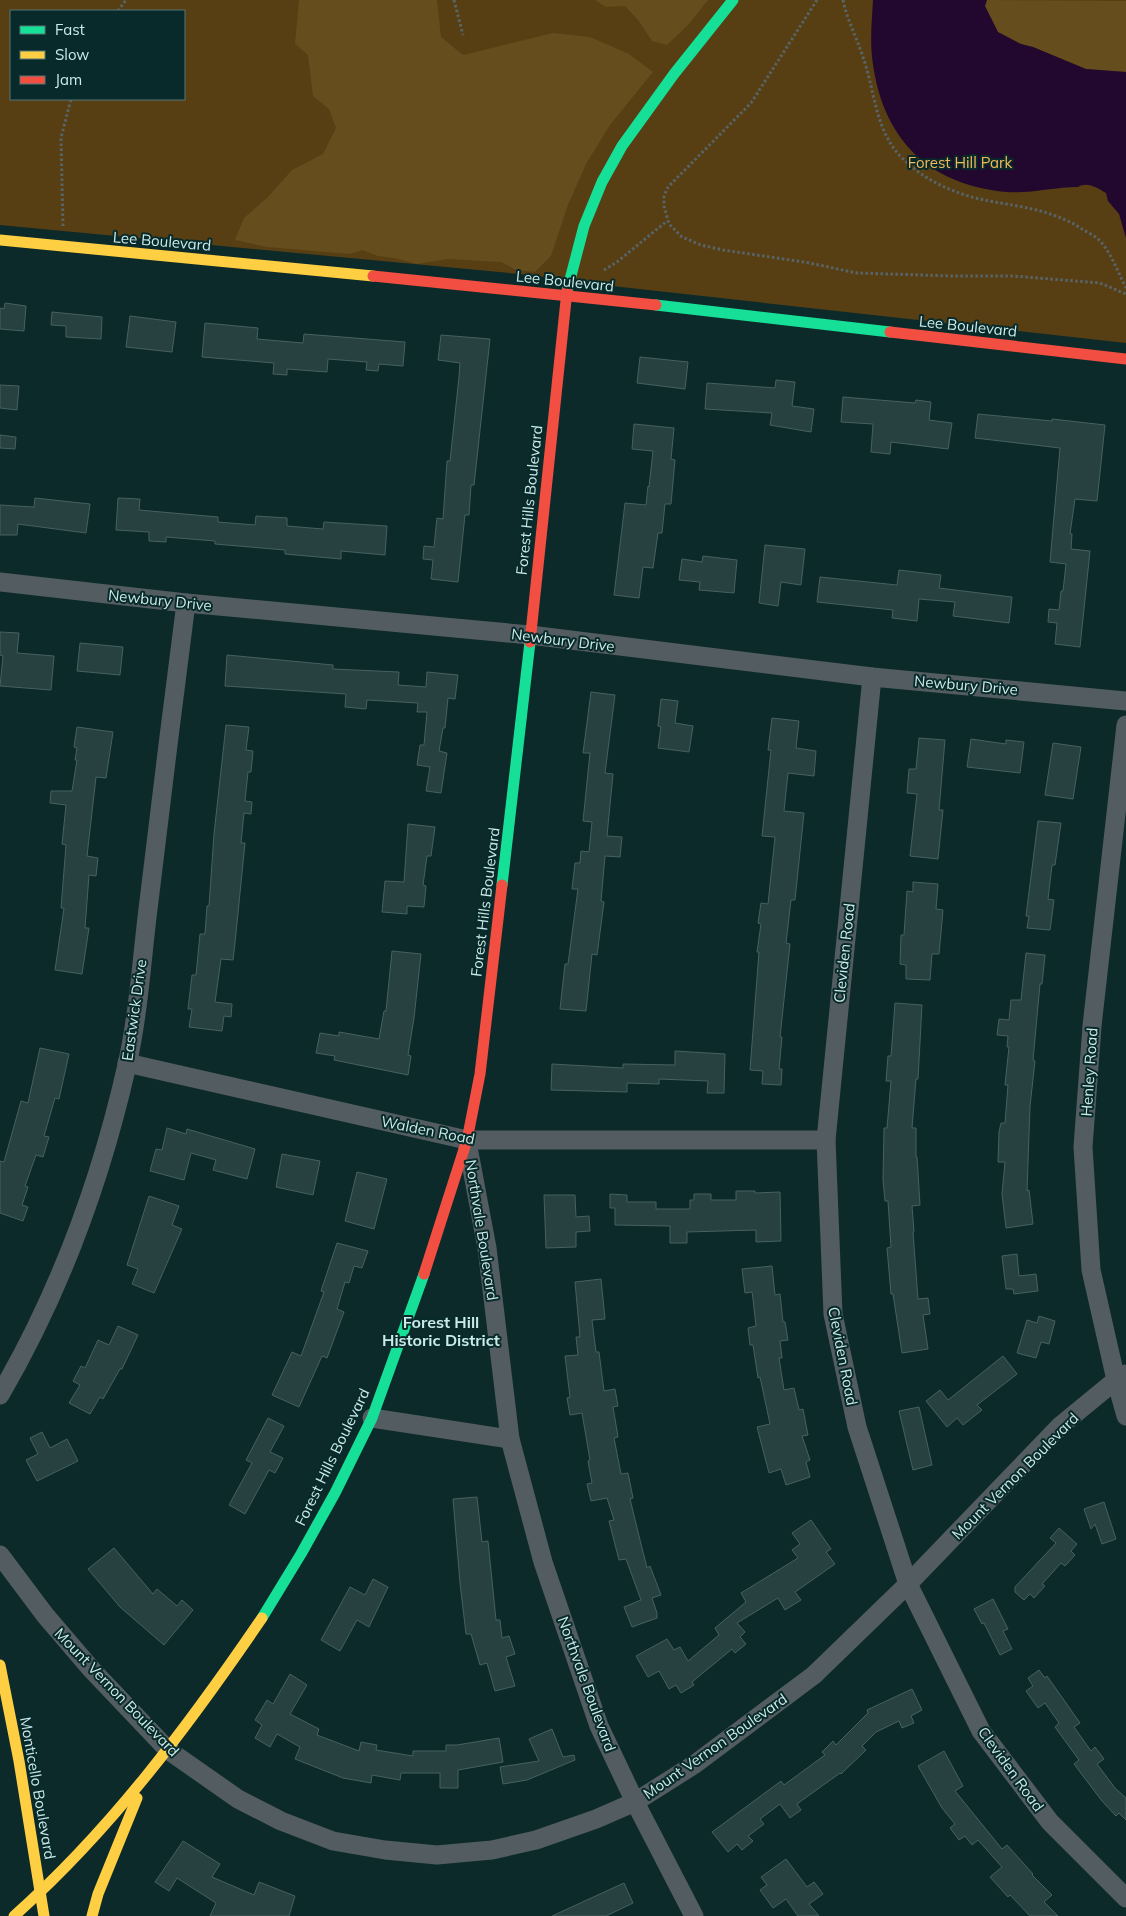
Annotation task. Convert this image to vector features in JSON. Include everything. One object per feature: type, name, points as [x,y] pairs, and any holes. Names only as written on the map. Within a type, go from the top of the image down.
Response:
[{"type":"street","name":"Forest Hills Boulevard","points":[[14,1916],[40,1893],[104,1826],[168,1750],[215,1687],[302,1554],[372,1418],[421,1282],[467,1140],[480,1074],[530,635],[566,295],[584,226],[602,182],[622,146],[668,81],[733,0]]},
{"type":"street","name":"Lee Boulevard","points":[[0,240],[566,295],[1126,359]]},
{"type":"street","name":"Newbury Drive","points":[[0,582],[530,635],[872,676],[1126,701]]},
{"type":"street","name":"Eastwick Drive","points":[[0,1394],[23,1356],[49,1303],[73,1244],[104,1154],[127,1064],[186,602]]},
{"type":"street","name":"Cleviden Road","points":[[872,676],[826,1140],[833,1314],[857,1427],[908,1584],[981,1731],[1050,1822],[1126,1898]]},
{"type":"street","name":"Henley Road","points":[[1126,725],[1092,1026],[1083,1147],[1091,1270],[1121,1377],[1126,1416]]},
{"type":"street","name":"Walden Road","points":[[127,1064],[467,1140],[826,1140]]},
{"type":"street","name":"Northvale Boulevard","points":[[467,1140],[487,1248],[510,1439],[543,1562],[599,1726],[635,1802],[694,1916]]},
{"type":"street","name":"Mount Vernon Boulevard","points":[[0,1555],[45,1615],[92,1670],[168,1750],[238,1799],[281,1821],[333,1841],[386,1850],[437,1855],[492,1850],[536,1840],[596,1819],[635,1802],[695,1764],[814,1675],[908,1584],[1060,1426],[1121,1377]]},
{"type":"street","points":[[372,1418],[510,1439]]},
{"type":"street","name":"Monticello Boulevard","points":[[0,1665],[19,1760],[44,1916]]},
{"type":"street","name":"Forest Hills Boulevard","points":[[92,1916],[126,1824],[147,1775]]},
{"type":"path","points":[[454,0],[463,34]]},
{"type":"path","points":[[817,0],[751,103],[668,188],[664,196],[664,206],[668,221],[682,237],[701,245],[723,250],[872,274],[1044,278],[1100,283],[1126,294]]},
{"type":"path","points":[[843,0],[863,56],[887,139],[902,158],[919,173],[958,192],[987,200],[1038,209],[1059,216],[1078,226],[1099,240],[1108,252],[1126,288]]},
{"type":"path","points":[[62,232],[64,217],[60,138],[71,100]]},
{"type":"path","points":[[604,270],[617,262],[668,221]]},
{"type":"green space","name":"Forest Hill Park","points":[[0,0],[1126,0],[1126,343],[612,286],[530,275],[0,225]]},
{"type":"shaded area","points":[[299,0],[437,0],[441,37],[463,55],[553,33],[590,37],[629,54],[653,72],[610,125],[586,164],[568,205],[551,256],[535,272],[516,270],[501,262],[448,259],[417,264],[378,256],[362,250],[350,254],[267,247],[235,240],[244,218],[268,197],[292,170],[323,154],[336,128],[329,109],[313,96],[308,55],[295,44]]},
{"type":"shaded area","points":[[595,0],[708,0],[689,24],[667,45],[652,41],[639,21],[625,6],[606,7]]},
{"type":"shaded area","points":[[873,0],[987,0],[985,6],[998,32],[1021,44],[1033,47],[1086,69],[1126,72],[1126,238],[1119,214],[1108,201],[1106,193],[1096,187],[1081,185],[1078,187],[1006,192],[978,187],[953,179],[931,167],[912,152],[897,133],[885,111],[877,85],[871,50]]},
{"type":"shaded area","points":[[987,0],[1126,1],[1126,72],[1086,69],[1033,47],[1021,44],[998,32],[985,6]]},
{"type":"building","points":[[5,303],[26,306],[24,331],[0,329],[0,308],[4,309]]},
{"type":"building","points":[[52,312],[102,317],[101,339],[66,337],[66,326],[51,325]]},
{"type":"building","points":[[130,316],[176,322],[172,352],[126,347]]},
{"type":"building","points":[[205,323],[258,328],[257,339],[303,343],[304,334],[405,342],[403,366],[379,364],[378,371],[366,370],[367,362],[328,359],[327,372],[287,369],[287,375],[273,374],[274,363],[202,357]]},
{"type":"building","points":[[441,335],[490,339],[474,485],[471,485],[469,515],[465,515],[458,582],[431,579],[433,560],[423,559],[424,546],[434,547],[437,518],[443,519],[447,461],[450,461],[459,377],[460,363],[438,360]]},
{"type":"building","points":[[640,357],[688,362],[685,389],[637,383]]},
{"type":"building","points":[[776,380],[795,382],[792,406],[814,409],[811,432],[770,425],[772,413],[705,409],[707,383],[775,388]]},
{"type":"building","points":[[0,385],[19,386],[17,410],[0,408]]},
{"type":"building","points":[[843,397],[915,403],[916,400],[931,402],[929,420],[952,423],[948,449],[891,442],[890,454],[871,452],[873,424],[841,422]]},
{"type":"building","points":[[978,414],[1105,425],[1097,501],[1075,499],[1070,534],[1072,534],[1071,549],[1090,551],[1080,647],[1055,644],[1057,623],[1048,622],[1049,609],[1059,610],[1066,564],[1050,562],[1060,448],[975,438]]},
{"type":"building","points":[[634,424],[674,428],[671,459],[675,460],[671,504],[665,504],[662,533],[658,533],[653,568],[643,567],[639,598],[614,595],[625,503],[646,505],[649,487],[653,451],[632,449]]},
{"type":"building","points":[[0,435],[16,437],[15,449],[0,448]]},
{"type":"building","points":[[35,498],[90,504],[86,533],[18,524],[17,535],[0,535],[0,505],[34,507]]},
{"type":"building","points":[[118,498],[140,499],[139,510],[218,517],[218,522],[255,525],[256,516],[287,518],[287,526],[323,529],[324,522],[387,526],[385,555],[341,551],[341,559],[285,554],[285,550],[215,544],[215,541],[166,537],[166,542],[149,541],[149,532],[116,530]]},
{"type":"building","points":[[765,545],[805,549],[801,585],[781,582],[778,606],[759,603]]},
{"type":"building","points":[[703,556],[737,560],[734,593],[699,590],[700,582],[679,580],[682,559],[702,562]]},
{"type":"building","points":[[899,570],[941,575],[939,588],[1012,597],[1009,623],[953,616],[955,602],[919,599],[917,621],[892,618],[893,610],[817,602],[820,577],[897,585]]},
{"type":"building","points":[[0,632],[19,633],[17,653],[54,656],[51,690],[0,686],[3,656],[0,655]]},
{"type":"building","points":[[80,643],[123,647],[120,675],[77,671]]},
{"type":"building","points":[[227,655],[333,665],[333,669],[399,672],[398,685],[426,687],[427,672],[458,675],[455,699],[448,698],[445,728],[443,728],[439,751],[447,753],[441,793],[426,791],[430,767],[417,765],[420,745],[424,745],[427,712],[417,712],[418,703],[367,700],[366,709],[345,707],[346,694],[225,686]]},
{"type":"building","points":[[591,692],[615,695],[605,773],[613,774],[607,836],[622,837],[620,857],[605,856],[601,901],[604,902],[597,955],[592,954],[586,1011],[560,1009],[565,964],[568,964],[578,889],[572,889],[575,863],[580,863],[581,851],[589,852],[592,822],[583,821],[590,753],[583,753]]},
{"type":"building","points":[[661,699],[678,701],[675,723],[693,726],[689,752],[658,748],[661,727],[658,726]]},
{"type":"building","points":[[772,718],[799,721],[796,748],[816,751],[814,776],[788,773],[784,811],[804,813],[795,900],[791,900],[786,943],[790,944],[780,1037],[782,1037],[779,1069],[782,1069],[781,1085],[762,1084],[763,1071],[750,1070],[759,952],[757,952],[761,924],[758,923],[761,903],[768,904],[775,837],[762,836],[771,750],[768,750]]},
{"type":"building","points":[[226,725],[249,727],[246,750],[253,751],[251,772],[248,772],[245,801],[252,802],[251,814],[244,813],[241,843],[245,843],[233,960],[221,959],[215,1002],[232,1004],[231,1017],[224,1016],[222,1031],[189,1027],[192,1009],[188,1009],[192,975],[196,975],[200,934],[205,934],[207,906],[209,906],[214,834]]},
{"type":"building","points":[[77,727],[113,732],[106,778],[96,777],[87,856],[98,858],[96,876],[89,875],[85,928],[89,928],[82,974],[55,970],[64,908],[61,908],[66,845],[62,844],[66,805],[50,803],[51,791],[72,791],[77,760],[75,760],[77,748],[74,747]]},
{"type":"building","points":[[919,738],[945,740],[939,810],[943,810],[938,859],[910,856],[917,794],[907,793],[909,769],[916,769]]},
{"type":"building","points":[[971,739],[1006,744],[1006,740],[1024,742],[1020,773],[967,767]]},
{"type":"building","points":[[1053,743],[1081,747],[1073,799],[1045,795]]},
{"type":"building","points":[[1038,821],[1061,823],[1055,865],[1052,865],[1048,899],[1054,900],[1050,930],[1027,928],[1029,916],[1026,916]]},
{"type":"building","points":[[408,824],[435,827],[431,856],[427,856],[423,885],[426,886],[424,907],[407,906],[407,914],[382,912],[385,881],[404,882]]},
{"type":"building","points":[[913,882],[938,884],[936,909],[943,910],[939,954],[932,954],[930,980],[906,979],[906,965],[900,964],[901,935],[904,935],[907,891],[913,892]]},
{"type":"building","points":[[392,951],[421,954],[408,1055],[411,1056],[408,1075],[334,1060],[335,1056],[316,1053],[320,1033],[339,1036],[339,1032],[379,1039],[384,1011],[386,1011]]},
{"type":"building","points":[[1026,953],[1045,955],[1042,984],[1040,984],[1030,1106],[1027,1191],[1029,1190],[1033,1224],[1006,1228],[1002,1194],[1005,1162],[998,1162],[999,1132],[1001,1123],[1005,1123],[1008,1085],[1005,1085],[1009,1047],[1007,1047],[1008,1036],[997,1035],[999,1019],[1009,1020],[1011,1000],[1021,1000]]},
{"type":"building","points":[[895,1003],[922,1005],[918,1079],[916,1079],[912,1128],[916,1128],[916,1157],[920,1205],[912,1206],[918,1299],[928,1298],[930,1314],[923,1315],[928,1349],[902,1353],[893,1294],[891,1294],[887,1248],[891,1247],[888,1201],[885,1201],[883,1180],[884,1128],[887,1128],[891,1081],[886,1081],[888,1056],[891,1056]]},
{"type":"building","points":[[40,1048],[69,1054],[59,1099],[55,1098],[44,1136],[49,1137],[43,1157],[36,1155],[25,1186],[28,1187],[22,1205],[28,1207],[23,1221],[0,1213],[0,1161],[4,1162],[21,1101],[28,1103]]},
{"type":"building","points":[[675,1051],[725,1054],[724,1093],[707,1093],[708,1081],[659,1079],[659,1084],[627,1083],[627,1092],[551,1090],[552,1064],[623,1068],[623,1064],[675,1065]]},
{"type":"building","points":[[167,1128],[186,1134],[187,1129],[255,1149],[247,1179],[213,1170],[216,1160],[191,1153],[184,1180],[150,1171],[156,1149],[162,1150]]},
{"type":"building","points":[[282,1154],[320,1161],[313,1195],[276,1187]]},
{"type":"building","points":[[357,1172],[387,1179],[374,1229],[345,1221]]},
{"type":"building","points":[[736,1191],[755,1191],[755,1193],[780,1192],[781,1241],[756,1242],[756,1230],[687,1232],[687,1243],[670,1243],[670,1226],[615,1225],[615,1208],[610,1208],[610,1194],[627,1195],[627,1202],[656,1202],[656,1209],[690,1209],[690,1200],[694,1200],[694,1194],[711,1194],[711,1200],[736,1200]]},
{"type":"building","points":[[544,1195],[575,1195],[576,1217],[589,1216],[590,1231],[576,1232],[576,1247],[546,1248]]},
{"type":"building","points":[[149,1196],[179,1206],[172,1225],[182,1229],[154,1293],[132,1284],[138,1269],[127,1265]]},
{"type":"building","points":[[337,1243],[368,1251],[362,1268],[354,1266],[349,1283],[345,1282],[337,1309],[344,1312],[327,1358],[322,1356],[299,1407],[272,1395],[292,1352],[301,1356],[324,1292],[321,1291]]},
{"type":"building","points":[[1017,1254],[1019,1276],[1036,1274],[1038,1291],[1014,1294],[1013,1289],[1006,1289],[1002,1256]]},
{"type":"building","points":[[772,1266],[775,1295],[780,1294],[783,1322],[785,1322],[788,1340],[780,1341],[782,1358],[779,1358],[784,1390],[794,1388],[799,1410],[803,1409],[808,1435],[802,1436],[810,1460],[806,1462],[810,1477],[786,1485],[781,1469],[769,1473],[757,1427],[770,1424],[760,1377],[758,1378],[753,1345],[750,1345],[748,1328],[756,1326],[752,1292],[745,1293],[742,1269]]},
{"type":"building","points":[[601,1279],[605,1319],[592,1320],[596,1352],[599,1352],[604,1391],[615,1389],[618,1406],[613,1407],[618,1437],[614,1438],[621,1474],[628,1473],[633,1498],[630,1499],[647,1568],[650,1566],[661,1595],[652,1598],[657,1618],[632,1627],[624,1607],[641,1600],[626,1559],[619,1560],[609,1521],[614,1520],[607,1498],[591,1501],[587,1484],[592,1483],[588,1461],[590,1460],[582,1413],[570,1415],[567,1398],[570,1397],[565,1356],[578,1355],[576,1337],[580,1337],[575,1282]]},
{"type":"building","points":[[1039,1316],[1055,1321],[1049,1344],[1041,1342],[1036,1358],[1017,1353],[1027,1320],[1037,1323]]},
{"type":"building","points":[[118,1326],[138,1335],[122,1369],[120,1369],[103,1399],[100,1397],[90,1414],[69,1403],[80,1385],[73,1381],[81,1366],[85,1368],[98,1340],[109,1345]]},
{"type":"building","points":[[1003,1356],[1017,1374],[977,1405],[982,1410],[963,1425],[957,1418],[947,1427],[926,1401],[940,1390],[948,1400]]},
{"type":"building","points":[[919,1407],[932,1465],[913,1470],[899,1411]]},
{"type":"building","points":[[268,1418],[284,1426],[270,1452],[283,1458],[275,1473],[269,1470],[245,1514],[229,1505],[252,1463],[246,1460]]},
{"type":"building","points":[[42,1432],[50,1448],[67,1439],[78,1461],[37,1481],[26,1460],[38,1454],[30,1438]]},
{"type":"building","points":[[477,1497],[482,1542],[488,1541],[496,1620],[500,1620],[502,1638],[509,1636],[515,1654],[506,1657],[515,1686],[495,1691],[487,1663],[480,1665],[471,1634],[466,1634],[460,1583],[453,1499]]},
{"type":"building","points":[[1104,1502],[1116,1539],[1102,1544],[1095,1524],[1091,1529],[1084,1509]]},
{"type":"building","points":[[811,1520],[831,1549],[826,1552],[835,1564],[795,1592],[801,1600],[785,1610],[778,1598],[737,1623],[745,1632],[740,1637],[746,1644],[735,1653],[732,1649],[692,1682],[694,1685],[681,1693],[676,1685],[669,1689],[659,1671],[648,1677],[636,1656],[667,1639],[674,1650],[680,1647],[688,1661],[719,1635],[715,1628],[746,1602],[741,1593],[798,1558],[792,1550],[800,1544],[792,1533]]},
{"type":"building","points":[[1059,1528],[1077,1544],[1071,1551],[1075,1555],[1065,1566],[1061,1563],[1042,1584],[1045,1586],[1034,1598],[1030,1594],[1024,1600],[1015,1592],[1015,1587],[1056,1543],[1050,1538]]},
{"type":"building","points":[[114,1548],[153,1594],[157,1589],[177,1606],[182,1600],[193,1610],[164,1645],[120,1607],[88,1569]]},
{"type":"building","points":[[373,1579],[388,1587],[369,1627],[357,1620],[340,1651],[321,1640],[350,1587],[365,1595]]},
{"type":"building","points":[[993,1599],[1008,1629],[1003,1631],[1012,1649],[1000,1655],[984,1623],[982,1624],[974,1609]]},
{"type":"building","points":[[1039,1670],[1045,1678],[1047,1676],[1080,1723],[1074,1727],[1091,1751],[1095,1747],[1104,1759],[1097,1764],[1115,1788],[1126,1798],[1126,1820],[1119,1813],[1116,1816],[1102,1801],[1074,1764],[1079,1760],[1055,1727],[1059,1723],[1045,1703],[1038,1708],[1026,1691],[1033,1686],[1028,1678]]},
{"type":"building","points":[[290,1674],[307,1685],[290,1714],[319,1729],[317,1735],[359,1751],[361,1742],[377,1745],[376,1750],[413,1756],[413,1751],[446,1751],[446,1745],[499,1738],[503,1762],[458,1770],[458,1788],[440,1788],[440,1773],[401,1773],[400,1780],[372,1775],[371,1783],[343,1778],[295,1759],[300,1747],[277,1734],[270,1747],[255,1738],[262,1725],[255,1720],[267,1700],[273,1704]]},
{"type":"building","points":[[912,1689],[922,1710],[911,1716],[914,1723],[902,1728],[899,1721],[876,1732],[862,1746],[866,1750],[841,1774],[797,1804],[801,1810],[790,1818],[780,1804],[760,1819],[764,1824],[748,1836],[753,1841],[742,1850],[737,1844],[728,1852],[712,1832],[781,1781],[784,1785],[825,1755],[822,1752],[833,1741],[836,1745],[868,1713],[867,1710]]},
{"type":"building","points":[[552,1729],[563,1757],[574,1755],[575,1760],[527,1780],[503,1784],[500,1767],[539,1761],[529,1739]]},
{"type":"building","points":[[944,1751],[963,1786],[955,1791],[1002,1849],[1007,1845],[1052,1895],[1044,1902],[1058,1916],[1030,1916],[1010,1895],[1008,1897],[990,1877],[1002,1867],[978,1840],[972,1845],[965,1836],[959,1840],[950,1828],[955,1824],[942,1808],[918,1766]]},
{"type":"building","points":[[183,1841],[220,1864],[212,1877],[254,1895],[259,1882],[295,1896],[289,1916],[210,1916],[216,1903],[177,1878],[169,1891],[155,1882]]},
{"type":"building","points":[[786,1859],[807,1887],[814,1882],[823,1894],[809,1904],[819,1916],[798,1916],[786,1899],[773,1908],[760,1890],[767,1885],[761,1877]]},
{"type":"building","points":[[624,1883],[633,1903],[606,1916],[552,1916]]},
{"type":"traffic: fast","points":[[567,291],[584,226],[602,182],[622,146],[674,74],[733,0]]},
{"type":"traffic: fast","points":[[656,305],[890,332]]},
{"type":"traffic: fast","points":[[502,885],[530,642]]},
{"type":"traffic: fast","points":[[262,1618],[335,1493],[372,1418],[424,1274]]},
{"type":"traffic: slow","points":[[0,240],[373,276]]},
{"type":"traffic: slow","points":[[14,1916],[50,1883],[116,1812],[147,1775],[206,1698],[262,1618]]},
{"type":"traffic: slow","points":[[0,1665],[19,1761],[44,1916]]},
{"type":"traffic: slow","points":[[92,1916],[98,1894],[137,1798]]},
{"type":"traffic: jam","points":[[373,276],[656,305]]},
{"type":"traffic: jam","points":[[530,642],[567,291]]},
{"type":"traffic: jam","points":[[890,332],[1126,359]]},
{"type":"traffic: jam","points":[[424,1274],[467,1140],[480,1074],[502,885]]},
{"type":"district","name":"Forest Hill Historic District","points":[[441,1331]]}]
